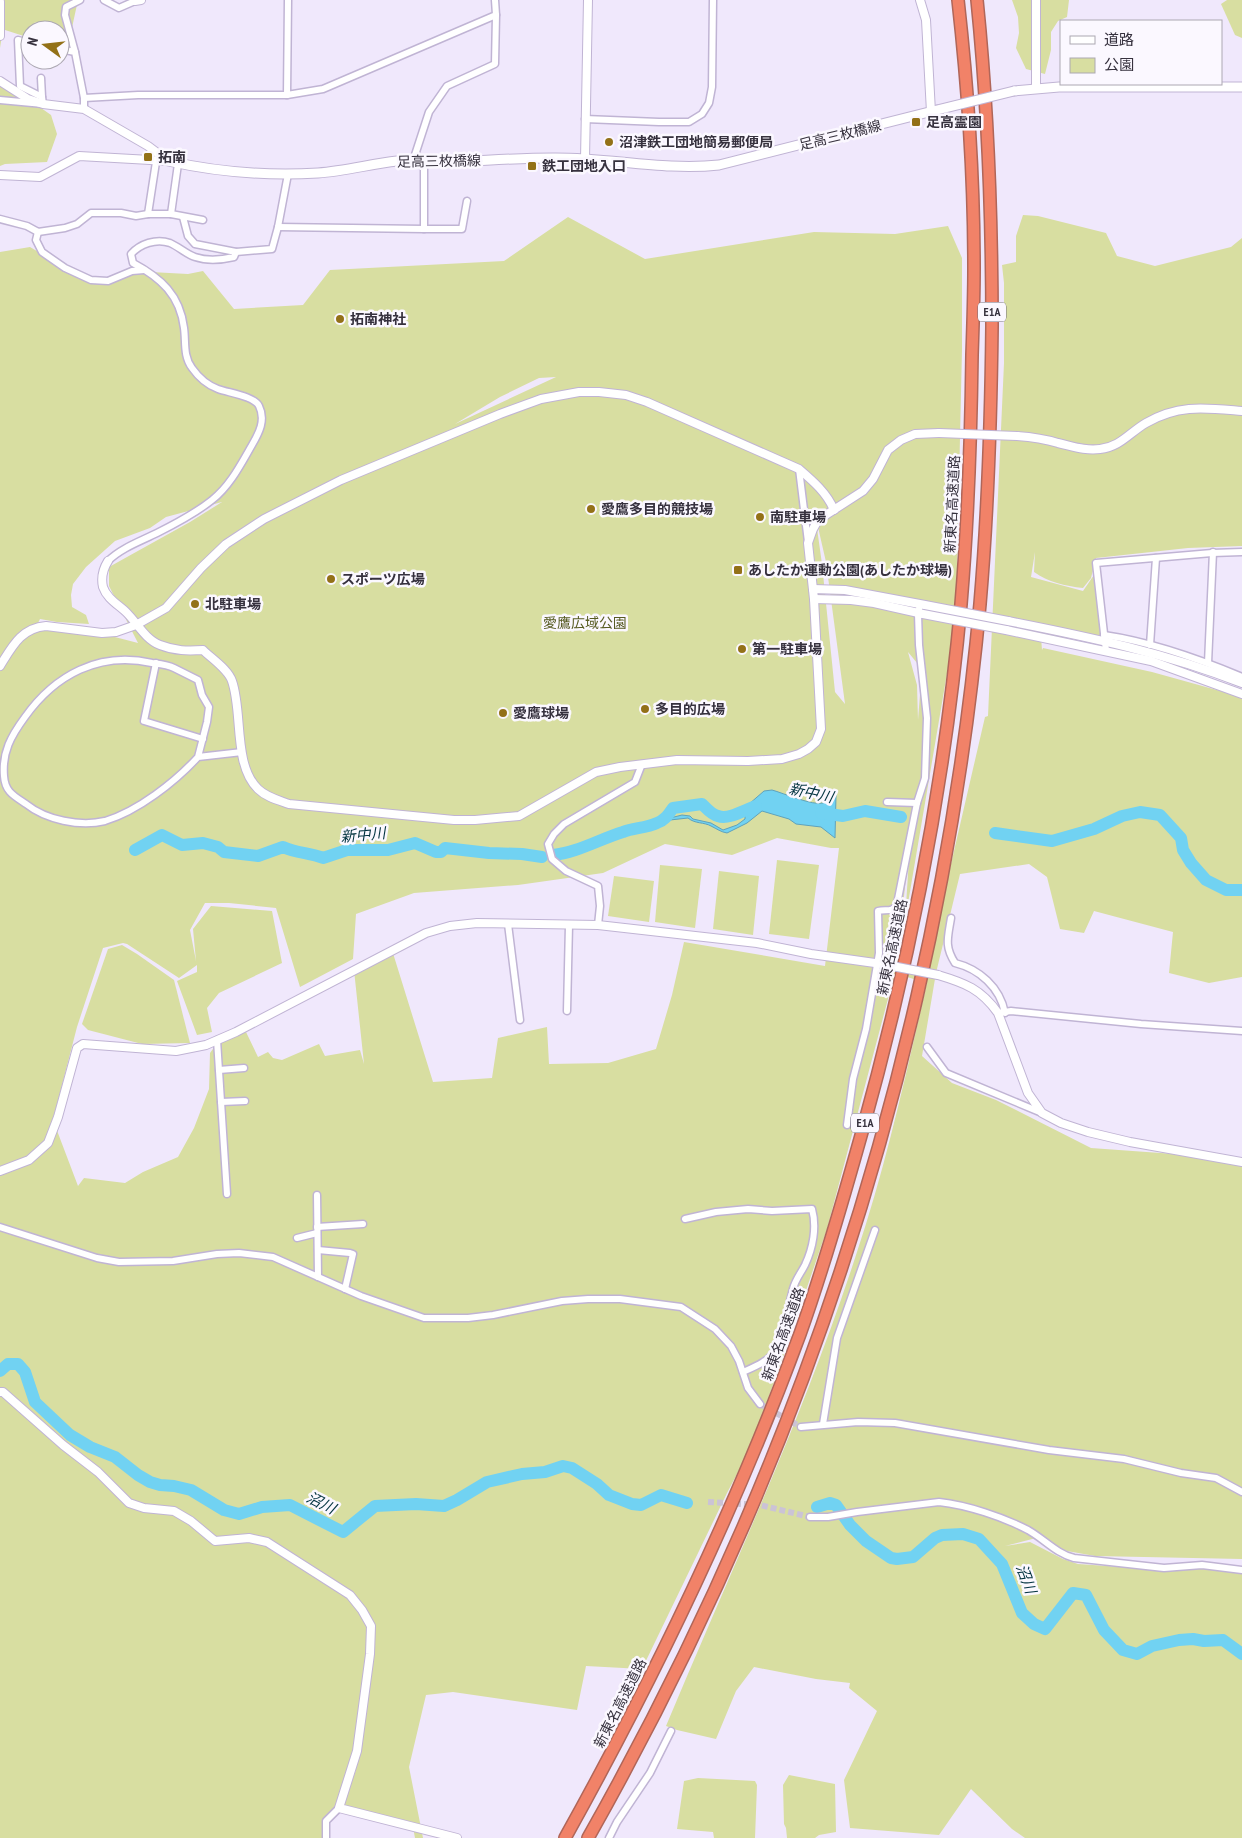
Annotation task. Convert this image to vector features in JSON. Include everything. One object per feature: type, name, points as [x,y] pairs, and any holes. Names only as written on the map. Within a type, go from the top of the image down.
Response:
[{"type":"highway","points":[[952,0],[970,128]]},
{"type":"highway","name":"新東名高速道路","points":[[565,1838],[628,1721],[711,1551],[749,1464],[801,1331],[820,1274],[870,1104],[907,955],[943,757],[961,602],[971,441],[974,268],[970,128],[958,0]]},
{"type":"highway","name":"E1A","points":[[588,1838],[683,1659],[765,1474],[803,1379],[832,1296],[887,1114],[906,1042],[934,915],[948,842],[971,685],[986,524],[990,444],[992,267],[987,113],[977,0]]},
{"type":"main road","name":"足高三枚橋線","points":[[168,161],[250,174],[318,173],[398,161],[553,158],[677,167],[719,165],[1014,91],[1036,88],[1242,87]]},
{"type":"street","points":[[80,0],[66,7],[65,15],[75,52],[84,98],[84,110]]},
{"type":"street","points":[[104,0],[119,8],[138,1]]},
{"type":"street","points":[[287,95],[288,0]]},
{"type":"street","points":[[424,229],[419,161],[414,158],[429,112],[447,86],[495,64],[496,0]]},
{"type":"street","points":[[585,159],[588,0]]},
{"type":"street","points":[[585,119],[689,122],[702,114],[709,103],[712,86],[713,0]]},
{"type":"street","points":[[920,0],[926,20],[934,111]]},
{"type":"street","points":[[1036,0],[1036,88]]},
{"type":"street","points":[[0,2],[0,36]]},
{"type":"street","points":[[84,98],[138,95],[287,95],[323,89],[496,15]]},
{"type":"street","points":[[20,40],[18,40],[20,86],[43,100]]},
{"type":"street","points":[[70,51],[75,52]]},
{"type":"street","points":[[41,78],[43,100]]},
{"type":"street","points":[[0,80],[28,99],[43,100],[84,110],[148,146],[168,161]]},
{"type":"street","points":[[0,100],[43,100]]},
{"type":"street","points":[[0,175],[40,177],[79,156],[156,162],[168,161]]},
{"type":"street","points":[[148,214],[156,162]]},
{"type":"street","points":[[171,214],[178,164]]},
{"type":"street","points":[[183,217],[188,236],[195,244],[236,252],[272,249],[288,174]]},
{"type":"street","points":[[278,227],[462,229],[467,201]]},
{"type":"street","points":[[0,218],[27,226],[38,232],[65,228],[77,224],[91,213],[121,213],[136,216],[171,214],[203,220]]},
{"type":"street","points":[[38,232],[36,240],[42,252],[65,268],[90,280],[108,281],[132,271],[146,270]]},
{"type":"street","points":[[236,252],[234,257],[211,260],[194,257],[169,243],[156,241],[138,247],[131,254],[133,263],[159,278],[168,288],[179,309],[184,328],[186,355],[190,366],[197,375],[207,384],[217,389],[249,398],[261,408],[263,419],[260,430],[239,468],[227,485],[212,500],[167,528],[123,550],[108,561],[102,578],[104,588],[111,600],[128,614],[136,625],[158,645],[182,651],[203,650],[232,679],[236,696],[242,752],[249,775],[258,789],[270,798],[289,804],[474,820],[519,816],[596,772],[677,760],[748,762],[782,759],[808,750],[816,742],[821,729],[814,600],[799,469]]},
{"type":"street","points":[[0,666],[16,642],[29,630],[38,627],[46,626],[102,633],[116,632],[136,625],[166,608],[201,568],[226,544],[264,519],[375,465],[541,399],[579,392],[599,392],[626,395],[647,402],[799,469],[830,500],[834,510]]},
{"type":"street","points":[[808,543],[812,530],[818,520],[863,491],[873,478],[888,450],[901,440],[915,434],[1017,436],[1042,439],[1078,448],[1098,449],[1114,446],[1146,424],[1175,410],[1203,407],[1242,411]]},
{"type":"street","points":[[1106,651],[1096,563],[1213,552],[1242,552]]},
{"type":"street","points":[[1208,663],[1213,552]]},
{"type":"street","points":[[1150,644],[1156,558]]},
{"type":"street","points":[[813,589],[845,590],[1104,638],[1164,655],[1242,683]]},
{"type":"street","points":[[814,600],[858,601],[1106,651],[1150,661],[1242,694]]},
{"type":"street","points":[[847,1124],[853,1079],[880,963],[878,911],[891,910],[897,904],[916,804],[925,778],[927,718],[919,645],[923,604]]},
{"type":"street","points":[[1104,638],[1131,639],[1150,644],[1208,663],[1242,677]]},
{"type":"street","points":[[114,660],[138,660],[156,664],[173,667],[198,680],[202,694],[209,707],[198,757],[185,771],[137,807],[104,821],[75,822],[56,819],[32,809],[7,790],[4,765],[11,737],[43,695],[76,670],[96,664],[114,660]]},
{"type":"street","points":[[156,664],[144,720],[203,739]]},
{"type":"street","points":[[198,757],[242,752]]},
{"type":"street","points":[[598,926],[600,906],[598,886],[566,871],[552,859],[548,844],[554,834],[564,824],[635,782],[642,764]]},
{"type":"street","points":[[887,802],[916,804]]},
{"type":"street","points":[[950,918],[947,947],[951,956],[955,963],[977,972],[992,985],[1003,1001],[1001,1013]]},
{"type":"street","points":[[0,1171],[29,1160],[48,1143],[58,1117],[77,1048],[83,1044],[176,1051],[192,1049],[236,1032],[426,933],[450,926],[477,923],[598,926],[757,943],[811,954],[880,963],[938,975],[961,982],[980,992],[1001,1013],[1028,1093],[1042,1112]]},
{"type":"street","points":[[508,924],[520,1020]]},
{"type":"street","points":[[567,1011],[569,925]]},
{"type":"street","points":[[1001,1013],[1011,1012],[1242,1031]]},
{"type":"street","points":[[217,1040],[228,1194]]},
{"type":"street","points":[[927,1047],[946,1073],[1088,1132],[1130,1142],[1242,1162]]},
{"type":"street","points":[[219,1070],[244,1068]]},
{"type":"street","points":[[220,1102],[246,1101]]},
{"type":"street","points":[[317,1195],[318,1277]]},
{"type":"street","points":[[685,1219],[716,1212],[748,1209],[772,1211],[812,1209],[815,1220],[811,1248],[806,1264],[793,1289],[786,1324],[775,1352],[769,1358],[744,1372]]},
{"type":"street","points":[[296,1238],[317,1230],[363,1224]]},
{"type":"street","points":[[0,1227],[97,1258],[119,1262],[173,1261],[217,1254],[239,1253],[272,1257],[361,1296],[424,1318],[468,1318],[562,1301],[588,1299],[620,1299],[681,1307],[716,1329],[727,1341],[744,1372],[748,1388],[760,1404]]},
{"type":"street","points":[[823,1424],[837,1338],[876,1230]]},
{"type":"street","points":[[318,1250],[353,1254],[345,1289]]},
{"type":"street","points":[[0,1392],[3,1392],[63,1445],[98,1472],[129,1503],[144,1508],[174,1511],[191,1521],[215,1541],[249,1538],[266,1542],[350,1595],[362,1610],[371,1626],[370,1654],[357,1751],[339,1808],[326,1820],[326,1838]]},
{"type":"street","points":[[801,1427],[858,1422],[895,1423],[1049,1450],[1124,1459],[1181,1473],[1216,1478],[1242,1492]]},
{"type":"street","points":[[810,1517],[828,1517],[939,1502],[949,1503],[997,1517],[1028,1530],[1064,1556],[1164,1568],[1202,1565],[1242,1570]]},
{"type":"street","points":[[609,1838],[650,1773],[671,1731]]},
{"type":"street","points":[[339,1808],[457,1838]]},
{"type":"green space","points":[[0,0],[78,0],[70,37],[70,20],[20,20],[20,35],[3,28],[0,48]]},
{"type":"green space","points":[[1012,0],[1069,0],[1067,17],[1058,21],[1051,32],[1051,50],[1045,74],[1026,69],[1016,48],[1019,33],[1018,17]]},
{"type":"green space","points":[[1227,0],[1242,0],[1242,38],[1235,35],[1221,4]]},
{"type":"green space","points":[[0,79],[51,115],[57,134],[47,162],[5,164],[0,166]]},
{"type":"green space","name":"愛鷹広域公園","points":[[1023,215],[1038,216],[1106,233],[1117,256],[1155,266],[1231,247],[1242,238],[1242,546],[1188,548],[1096,558],[1091,578],[1083,588],[1057,583],[1034,572],[1035,552],[1031,577],[1083,591],[1096,572],[1104,640],[1041,637],[1042,650],[1043,648],[1152,672],[1242,697],[1242,977],[1209,983],[1169,973],[1173,932],[1094,911],[1084,933],[1060,929],[1047,877],[1029,864],[960,874],[936,973],[922,1056],[952,1083],[996,1100],[1091,1148],[1216,1157],[1242,1161],[1242,1559],[1095,1556],[1067,1551],[1036,1538],[1005,1546],[1030,1542],[1063,1559],[1078,1564],[1166,1570],[1207,1568],[1242,1573],[1242,1838],[1025,1838],[1012,1829],[971,1789],[939,1835],[850,1828],[844,1780],[877,1711],[849,1688],[850,1683],[816,1679],[754,1667],[736,1691],[716,1739],[666,1726],[814,1375],[867,1221],[895,1120],[927,983],[897,974],[893,980],[827,1229],[749,1451],[642,1669],[586,1666],[577,1710],[453,1692],[426,1695],[409,1767],[423,1838],[415,1838],[412,1822],[343,1805],[356,1770],[354,1770],[355,1751],[337,1811],[325,1821],[322,1838],[0,1838],[0,252],[30,247],[86,280],[108,281],[132,271],[188,274],[203,271],[234,309],[303,305],[330,270],[504,261],[568,217],[645,259],[814,232],[895,234],[948,226],[962,258],[962,349],[954,632],[905,921],[911,827],[897,966],[926,972],[985,717],[988,716],[1004,363],[1004,283],[1002,265],[1016,262],[1016,236]],"holes":[[[556,377],[455,424],[500,397],[539,378]],[[222,502],[109,567],[109,586],[138,643],[111,636],[36,627],[40,619],[89,624],[86,615],[72,607],[71,595],[73,584],[86,567],[115,541],[150,528],[166,517]],[[815,514],[826,562],[845,704],[835,692]],[[908,652],[922,669],[918,720],[917,685]],[[777,838],[839,848],[825,966],[684,942],[672,995],[656,1049],[608,1063],[549,1064],[547,1027],[498,1038],[492,1078],[433,1082],[392,950],[354,970],[364,1064],[360,1050],[325,1056],[319,1044],[282,1060],[273,1058],[268,1052],[258,1057],[246,1032],[218,1042],[210,1053],[209,1089],[194,1128],[178,1157],[143,1172],[125,1183],[84,1178],[78,1186],[53,1120],[77,1027],[103,948],[123,943],[127,944],[179,978],[197,965],[197,972],[177,981],[197,1035],[212,1032],[207,1008],[219,993],[282,963],[272,911],[211,906],[193,929],[196,961],[190,930],[205,903],[229,903],[276,908],[300,987],[353,959],[356,914],[414,893],[518,885],[603,873],[665,844],[732,855]]]},
{"type":"green space","points":[[777,860],[819,865],[809,939],[769,934]]},
{"type":"green space","points":[[660,865],[702,869],[695,928],[655,922]]},
{"type":"green space","points":[[719,871],[759,876],[753,935],[713,929]]},
{"type":"green space","points":[[614,876],[654,881],[649,922],[608,916]]},
{"type":"green space","points":[[122,945],[174,980],[190,1043],[142,1044],[88,1030],[82,1024],[108,949]]},
{"type":"green space","points":[[789,1775],[835,1784],[836,1832],[819,1835],[815,1838],[787,1838],[784,1824],[783,1785]]},
{"type":"green space","points":[[698,1778],[755,1781],[757,1785],[755,1838],[714,1838],[713,1832],[677,1829],[684,1781]]},
{"type":"water","points":[[772,790],[805,801],[818,803],[823,803],[836,795],[835,838],[821,827],[796,824],[789,819],[762,811],[747,823],[727,833],[688,818],[661,821],[666,817],[690,816],[693,819],[711,823],[723,830],[737,825],[745,819],[745,815],[741,811],[764,791]]},
{"type":"waterway","name":"新中川","points":[[553,855],[570,852],[623,832],[653,825],[664,819],[673,808],[702,804],[714,814],[727,817],[756,806]]},
{"type":"waterway","name":"新中川","points":[[821,813],[843,816],[865,811],[901,817]]},
{"type":"waterway","name":"新中川","points":[[995,833],[1052,841],[1094,829],[1122,816],[1140,812],[1160,815],[1181,838],[1183,850],[1191,863],[1206,880],[1226,890],[1242,890]]},
{"type":"waterway","name":"新中川","points":[[135,850],[162,835],[182,845],[203,843],[218,847],[224,852],[258,856],[283,847],[323,858],[347,850],[388,850],[415,843],[436,852],[441,852],[445,848],[542,857]]},
{"type":"waterway","name":"沼川","points":[[0,1371],[8,1364],[18,1364],[25,1372],[35,1402],[70,1435],[90,1447],[115,1457],[150,1482],[191,1490],[224,1510],[239,1514],[262,1507],[290,1505],[343,1532],[375,1506],[416,1504],[444,1506],[487,1482],[522,1474],[545,1472],[563,1466],[572,1468],[597,1484],[609,1495],[632,1504],[641,1505],[661,1495],[687,1503]]},
{"type":"waterway","name":"沼川","points":[[817,1507],[830,1503],[836,1505],[850,1525],[866,1541],[891,1558],[913,1557],[935,1538],[942,1535],[963,1534],[979,1539],[1002,1564],[1022,1613],[1034,1624],[1045,1629],[1073,1593],[1086,1595],[1104,1630],[1123,1650],[1137,1654],[1152,1646],[1179,1640],[1223,1640],[1242,1654]]},
{"type":"tunnel","points":[[760,1404],[801,1427]]},
{"type":"tunnel","points":[[708,1502],[760,1505],[810,1517]]},
{"type":"place","name":"足高霊園","points":[[916,122]]},
{"type":"place","name":"沼津鉄工団地簡易郵便局","points":[[609,142]]},
{"type":"place","name":"拓南","points":[[148,157]]},
{"type":"place","name":"鉄工団地入口","points":[[532,166]]},
{"type":"place","name":"拓南神社","points":[[340,319]]},
{"type":"place","name":"愛鷹多目的競技場","points":[[591,509]]},
{"type":"place","name":"南駐車場","points":[[760,517]]},
{"type":"place","name":"あしたか運動公園(あしたか球場)","points":[[738,570]]},
{"type":"place","name":"スポーツ広場","points":[[331,579]]},
{"type":"place","name":"北駐車場","points":[[195,604]]},
{"type":"place","name":"第一駐車場","points":[[742,649]]},
{"type":"place","name":"多目的広場","points":[[645,709]]},
{"type":"place","name":"愛鷹球場","points":[[503,713]]}]
